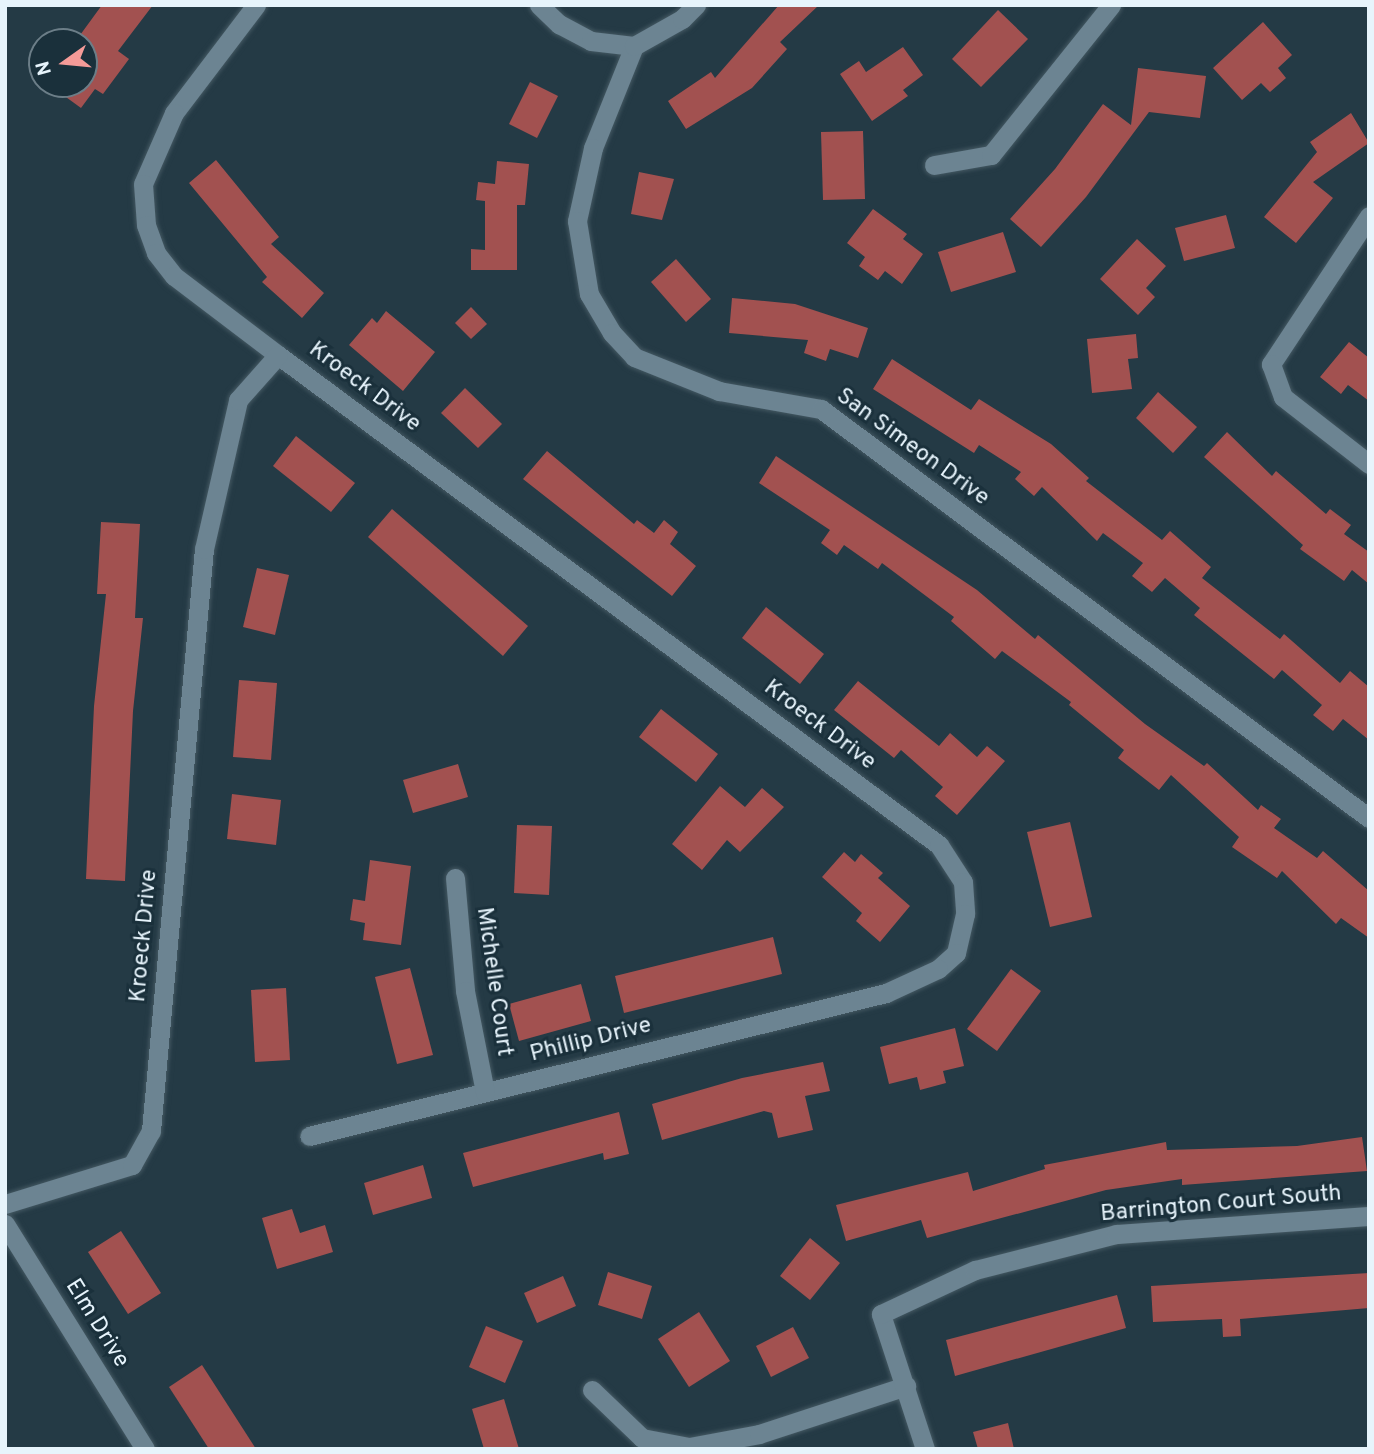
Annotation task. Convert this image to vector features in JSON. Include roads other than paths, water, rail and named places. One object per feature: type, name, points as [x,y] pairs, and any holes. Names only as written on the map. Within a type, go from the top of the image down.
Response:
[{"type":"street","points":[[256,5],[174,113],[144,184],[142,207],[156,253],[174,276],[278,355]]},
{"type":"street","points":[[539,5],[559,24],[591,41],[634,46],[682,19],[696,5]]},
{"type":"street","points":[[934,165],[991,155],[1111,5]]},
{"type":"street","name":"San Simeon Drive","points":[[634,46],[593,148],[577,221],[589,294],[612,333],[634,358],[719,391],[821,409],[1369,818]]},
{"type":"street","points":[[1369,216],[1271,364],[1283,397],[1369,464]]},
{"type":"street","name":"Kroeck Drive","points":[[5,1204],[132,1165],[151,1131],[204,549],[238,400],[278,355],[939,845],[962,882],[965,914],[956,953],[937,969],[886,993]]},
{"type":"street","name":"Michelle Court","points":[[455,878],[465,991],[485,1092]]},
{"type":"street","name":"Phillip Drive","points":[[309,1136],[886,993]]},
{"type":"street","name":"Barrington Court South","points":[[906,1386],[881,1314],[975,1270],[1116,1234],[1369,1216]]},
{"type":"street","name":"Elm Drive","points":[[5,1224],[145,1449]]},
{"type":"street","points":[[592,1390],[642,1438],[689,1447],[759,1434],[906,1386],[925,1449]]}]
